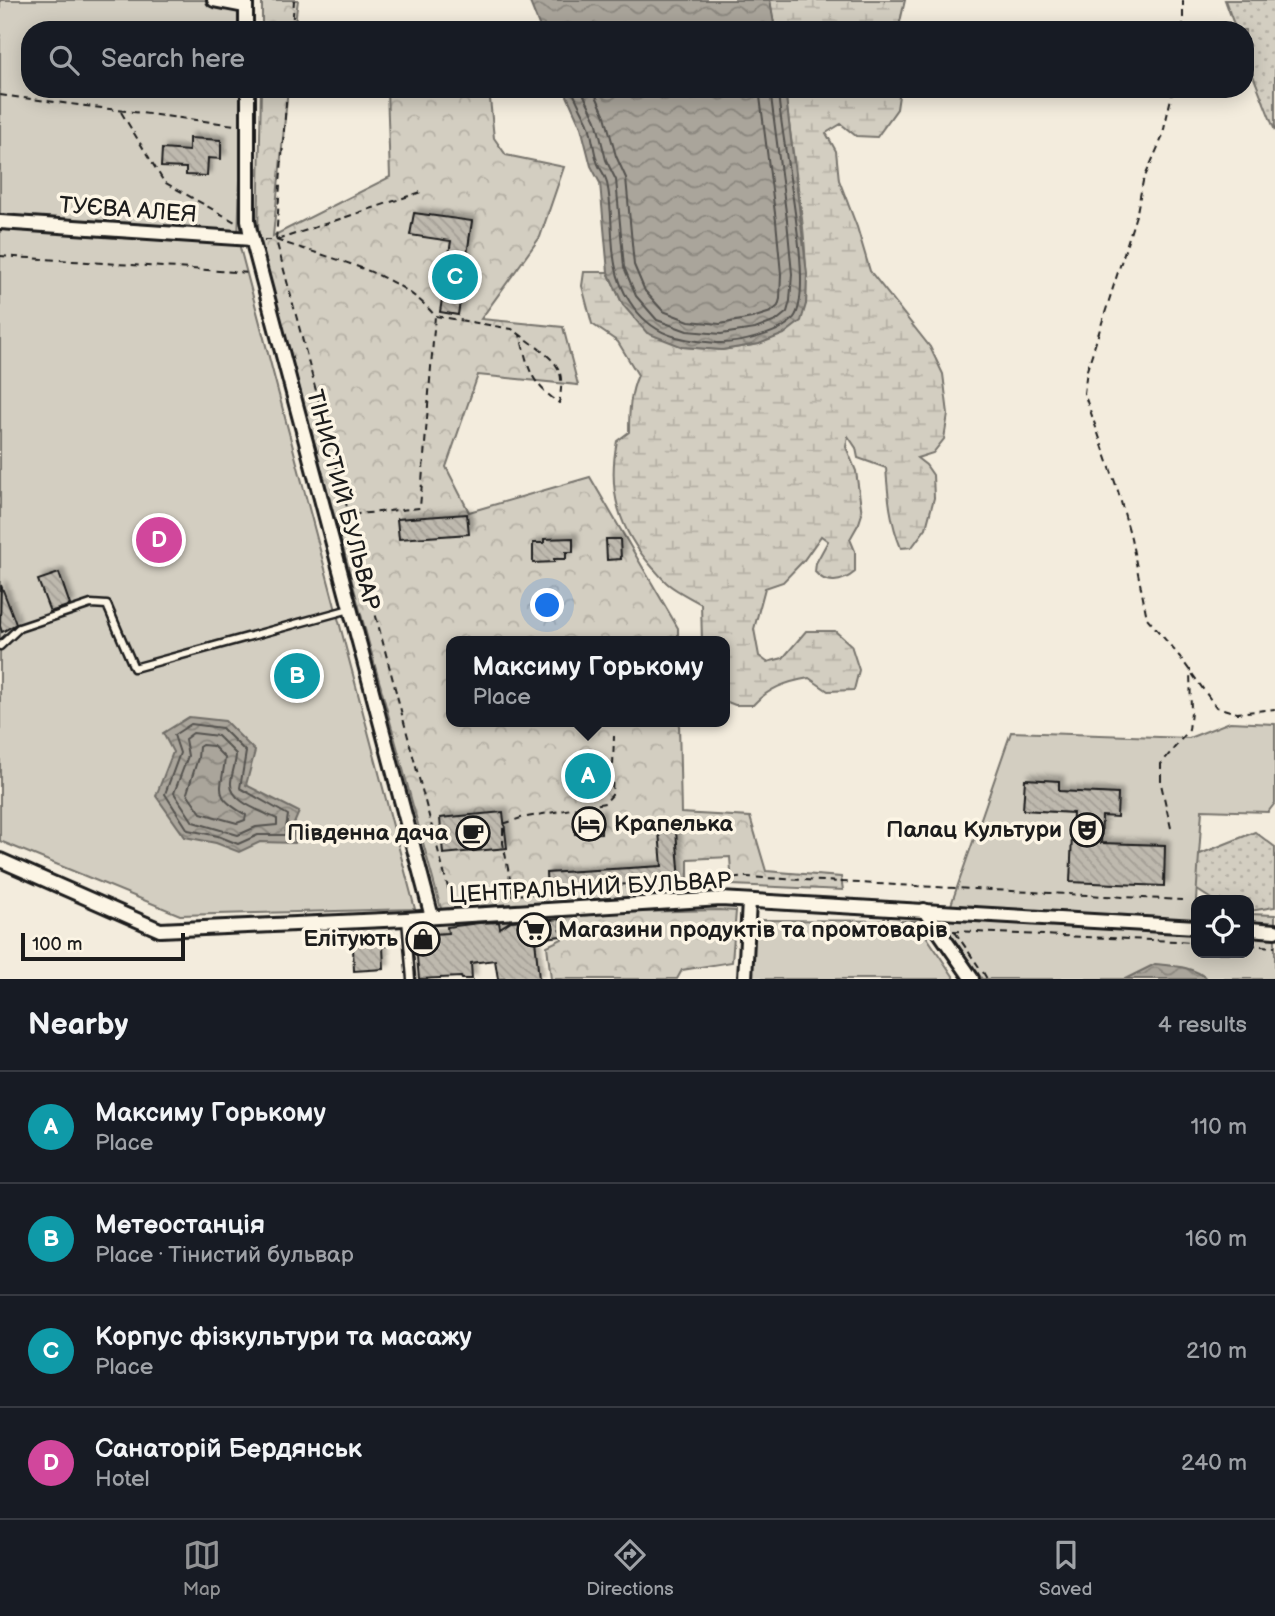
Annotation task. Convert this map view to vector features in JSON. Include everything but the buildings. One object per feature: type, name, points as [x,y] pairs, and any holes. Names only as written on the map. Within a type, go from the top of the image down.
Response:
[{"type":"street","points":[[214,0],[245,3],[246,21]]},
{"type":"street","name":"ТІНИСТИЙ БУЛЬВАР","points":[[248,98],[248,220],[251,235],[432,917]]},
{"type":"street","name":"ТУЄВА АЛЕЯ","points":[[0,222],[251,235]]},
{"type":"street","name":"ЦЕНТРАЛЬНИЙ БУЛЬВАР","points":[[0,860],[160,930],[407,919],[721,899],[1191,927]]},
{"type":"street","points":[[745,979],[749,901]]},
{"type":"street","points":[[924,911],[972,979]]},
{"type":"street","points":[[1254,929],[1275,931]]},
{"type":"lane","points":[[0,646],[19,628],[91,604],[107,605],[134,668],[350,609]]},
{"type":"lane","points":[[407,919],[411,979]]},
{"type":"path","points":[[293,21],[294,0]]},
{"type":"path","points":[[1183,0],[1183,21]]},
{"type":"path","points":[[0,95],[21,98]]},
{"type":"path","points":[[22,98],[249,127]]},
{"type":"path","points":[[286,98],[276,240],[452,899],[685,884],[746,877],[1182,900]]},
{"type":"path","points":[[1171,98],[1163,138],[1143,181],[1137,212],[1087,370],[1084,393],[1118,491],[1131,538],[1147,618],[1190,669],[1216,707],[1237,713],[1275,709]]},
{"type":"path","points":[[120,111],[164,183],[251,235]]},
{"type":"path","points":[[276,240],[421,192]]},
{"type":"path","points":[[276,240],[383,277],[423,302],[435,316],[512,329],[520,335],[556,364],[562,385],[559,403],[538,388],[527,365],[520,335]]},
{"type":"path","points":[[0,256],[261,274]]},
{"type":"path","points":[[326,518],[420,509],[435,316]]},
{"type":"path","points":[[1171,828],[1161,785],[1161,764],[1189,730],[1190,669]]},
{"type":"path","points":[[514,895],[503,843],[503,824],[521,818],[604,803],[612,795],[614,736]]},
{"type":"path","points":[[987,979],[954,931],[1191,942]]},
{"type":"path","points":[[1254,945],[1275,947]]},
{"type":"green space","points":[[0,0],[246,0],[245,21],[21,21],[21,98],[243,98],[238,240],[415,909],[180,915],[0,841]]},
{"type":"green space","points":[[262,0],[298,0],[295,21],[262,21]]},
{"type":"green space","points":[[770,0],[905,0],[900,21],[774,21]]},
{"type":"green space","points":[[1225,0],[1275,0],[1275,131],[1254,78],[1254,21],[1233,21]]},
{"type":"green space","points":[[261,98],[287,98],[273,236],[390,177],[387,98],[490,98],[494,138],[506,155],[564,167],[540,237],[481,319],[563,327],[578,385],[478,375],[446,467],[469,512],[590,477],[678,628],[678,636],[446,636],[446,727],[679,727],[681,813],[750,817],[766,871],[841,877],[843,890],[732,885],[730,857],[688,859],[688,894],[441,909],[258,235]]},
{"type":"green space","points":[[786,98],[899,98],[897,109],[877,137],[856,136],[841,124],[826,133],[836,151],[839,180],[870,271],[930,347],[943,374],[948,414],[944,439],[933,453],[917,458],[933,475],[934,498],[926,528],[912,547],[901,548],[897,538],[890,508],[886,468],[858,458],[856,448],[848,436],[846,447],[856,471],[862,514],[850,539],[855,551],[855,572],[845,578],[829,581],[815,572],[816,563],[828,541],[821,536],[804,560],[783,582],[765,588],[754,629],[759,656],[767,662],[783,658],[806,631],[835,631],[851,645],[859,670],[854,690],[828,691],[809,678],[778,687],[753,705],[735,705],[730,703],[730,636],[702,636],[701,604],[664,581],[641,554],[618,509],[614,459],[617,441],[629,432],[630,403],[638,375],[618,342],[592,324],[582,286],[584,272],[608,272],[623,305],[683,347],[722,350],[759,344],[806,304],[803,223]]},
{"type":"green space","points":[[1230,722],[1275,724],[1275,803],[1268,812],[1202,810],[1196,895],[1191,895],[1191,958],[1254,958],[1254,914],[1275,915],[1275,979],[982,979],[944,925],[1011,732],[1189,738]]},
{"type":"green space","points":[[1255,832],[1275,847],[1275,907],[1254,910],[1254,895],[1205,895],[1194,888],[1195,856]]},
{"type":"green space","points":[[736,911],[732,962],[682,970],[677,979],[551,979],[547,946],[562,939],[559,914]]},
{"type":"green space","points":[[755,920],[916,921],[955,979],[752,979]]},
{"type":"water","points":[[529,0],[770,0],[774,21],[537,21]]},
{"type":"water","points":[[568,98],[786,98],[807,274],[806,304],[801,321],[784,334],[759,344],[722,350],[683,347],[647,333],[623,305],[608,272],[600,183],[591,166],[581,127]]},
{"type":"water","points":[[189,717],[225,721],[255,751],[246,785],[299,812],[293,826],[295,843],[260,842],[239,852],[216,843],[185,837],[156,796],[173,752],[163,733]]},
{"type":"water","points":[[1155,964],[1189,969],[1207,979],[1125,979]]},
{"type":"place","name":"Корпус фізкультури та масажу","points":[[455,277]]},
{"type":"place","name":"Санаторій Бердянськ","points":[[159,540]]},
{"type":"place","name":"Метеостанція","points":[[297,676]]},
{"type":"place","name":"Максиму Горькому","points":[[588,776]]},
{"type":"place","name":"Крапелька","points":[[589,824]]},
{"type":"place","name":"Палац Культури","points":[[1087,830]]},
{"type":"place","name":"Південна дача","points":[[473,833]]},
{"type":"place","name":"Магазини продуктів та промтоварів","points":[[534,930]]},
{"type":"place","name":"Елітують","points":[[423,939]]}]
